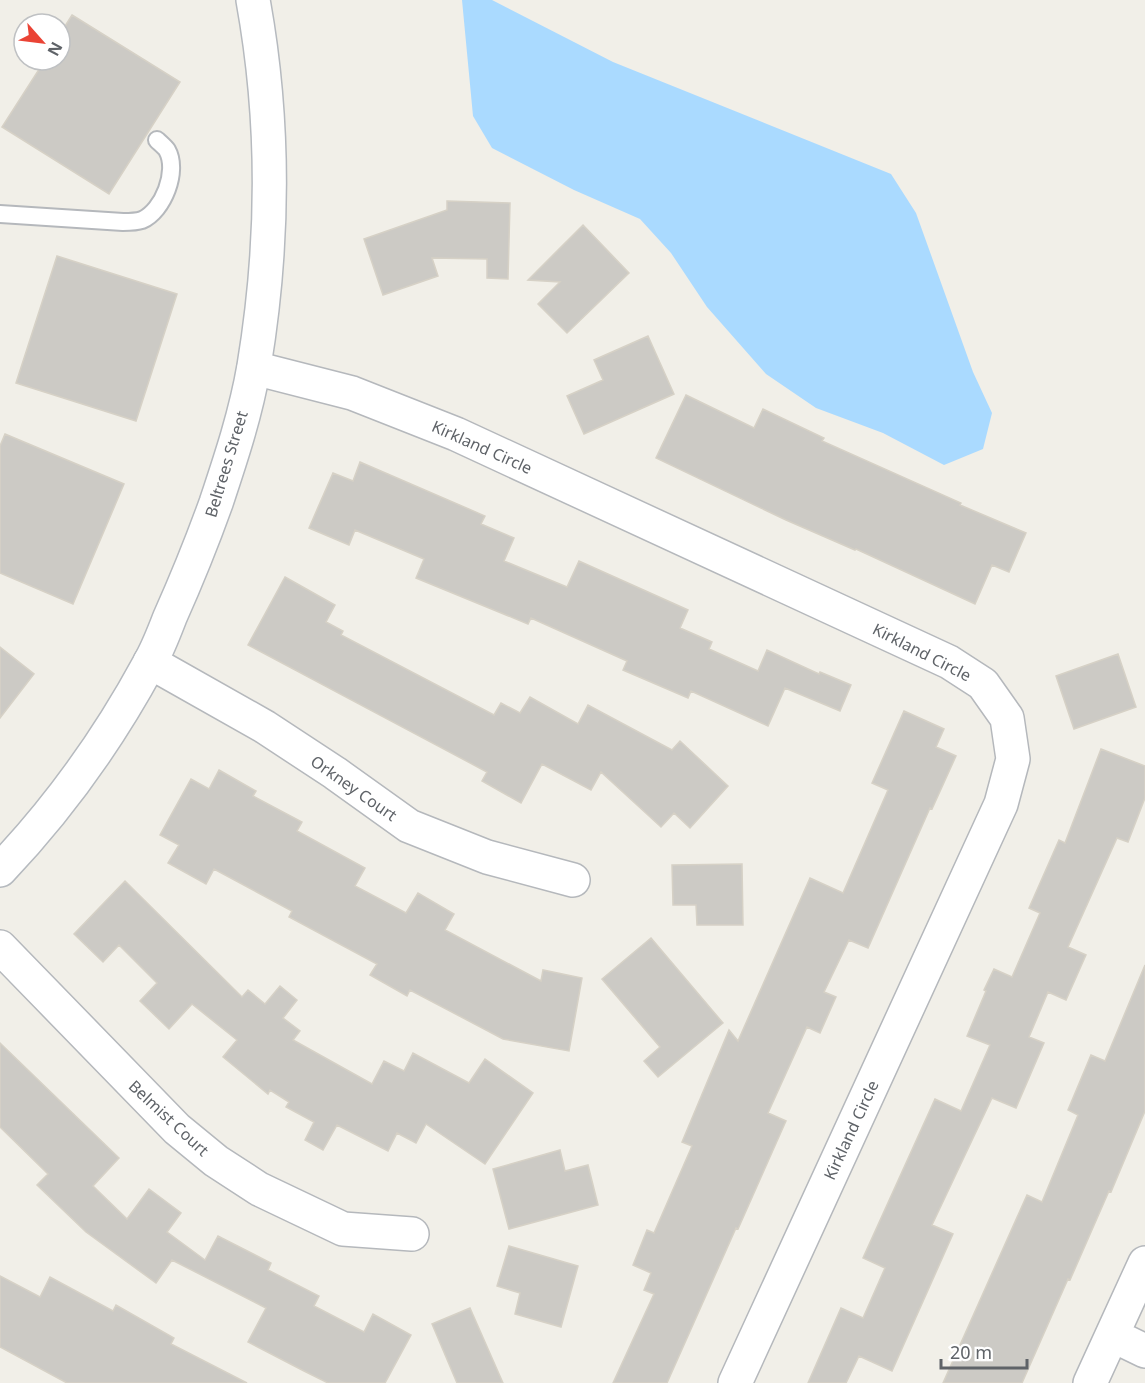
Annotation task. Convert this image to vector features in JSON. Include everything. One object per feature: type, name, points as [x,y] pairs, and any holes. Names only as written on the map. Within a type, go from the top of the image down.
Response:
[{"type":"street","name":"Beltrees Street","points":[[0,870],[62,797],[110,730],[150,662],[197,556],[233,452],[254,368],[268,252],[270,141],[260,37],[252,0]]},
{"type":"street","name":"Kirkland Circle","points":[[254,368],[352,393],[456,435],[928,652],[949,662],[983,684],[1007,718],[1013,759],[1001,804],[735,1383]]},
{"type":"street","name":"Orkney Court","points":[[150,662],[265,727],[335,773],[408,826],[487,857],[573,880]]},
{"type":"street","name":"Belmist Court","points":[[0,947],[177,1129],[216,1161],[260,1189],[344,1229],[412,1234]]},
{"type":"street","points":[[1090,1383],[1145,1263]]},
{"type":"street","points":[[1112,1335],[1145,1351]]},
{"type":"lane","points":[[0,214],[123,222],[141,221],[153,213],[172,175],[167,149],[157,141]]},
{"type":"water","points":[[462,0],[492,0],[613,62],[891,174],[916,213],[973,372],[992,413],[983,449],[944,465],[883,433],[816,408],[766,374],[707,307],[671,253],[640,219],[574,190],[492,148],[473,116]]},
{"type":"building","points":[[72,15],[180,82],[109,194],[2,127],[37,72],[72,72]]},
{"type":"building","points":[[447,201],[510,203],[508,279],[487,278],[487,259],[432,258],[438,276],[383,295],[364,239],[447,210]]},
{"type":"building","points":[[583,225],[629,273],[567,333],[538,304],[560,282],[528,280]]},
{"type":"building","points":[[57,256],[177,294],[136,421],[16,383]]},
{"type":"building","points":[[648,336],[674,394],[584,434],[567,396],[603,380],[594,360]]},
{"type":"building","points":[[686,395],[754,428],[763,409],[824,438],[822,441],[1026,533],[1009,572],[992,565],[975,604],[856,549],[786,520],[656,458]]},
{"type":"building","points":[[5,434],[124,484],[73,604],[0,573],[0,446]]},
{"type":"building","points":[[360,462],[485,516],[481,524],[514,538],[504,561],[567,587],[579,561],[688,610],[680,628],[712,642],[709,649],[758,671],[767,650],[819,674],[820,672],[851,685],[840,711],[785,688],[768,726],[691,691],[688,698],[623,670],[627,661],[531,618],[528,624],[416,578],[424,559],[355,530],[349,545],[309,528],[333,473],[353,481]]},
{"type":"building","points":[[285,577],[335,605],[326,622],[343,631],[341,635],[494,715],[501,703],[520,713],[530,697],[578,724],[588,705],[672,750],[680,741],[728,786],[690,828],[674,813],[661,827],[601,772],[591,790],[542,764],[521,803],[482,781],[487,772],[248,645]]},
{"type":"building","points":[[0,647],[34,674],[0,718]]},
{"type":"building","points":[[1118,654],[1136,707],[1074,729],[1056,676]]},
{"type":"building","points":[[904,711],[944,729],[936,747],[956,756],[932,809],[930,808],[868,948],[849,940],[824,992],[836,997],[820,1033],[807,1027],[768,1113],[786,1121],[667,1383],[613,1383],[654,1294],[644,1290],[651,1273],[633,1265],[647,1230],[654,1233],[692,1146],[682,1142],[729,1030],[738,1041],[810,878],[843,893],[888,790],[872,783]]},
{"type":"building","points":[[1101,749],[1145,766],[1145,798],[1128,842],[1117,838],[1068,947],[1086,955],[1066,1000],[1048,992],[1029,1037],[1044,1043],[1016,1108],[992,1098],[932,1225],[953,1234],[892,1371],[859,1356],[846,1383],[808,1383],[841,1308],[863,1318],[885,1268],[863,1258],[935,1099],[961,1111],[990,1045],[967,1036],[986,991],[984,990],[994,969],[1012,977],[1040,913],[1029,908],[1059,840],[1065,843]]},
{"type":"building","points":[[219,770],[256,791],[253,796],[302,822],[297,831],[365,868],[355,886],[406,913],[418,893],[454,914],[445,930],[541,981],[543,970],[582,978],[569,1051],[503,1039],[410,990],[407,996],[370,975],[377,964],[289,917],[292,911],[214,869],[206,884],[168,863],[179,845],[160,835],[191,779],[209,789]]},
{"type":"building","points":[[742,864],[743,925],[697,925],[696,905],[673,905],[672,865]]},
{"type":"building","points":[[125,881],[242,997],[248,990],[265,1004],[280,986],[297,1000],[283,1018],[300,1031],[293,1040],[372,1084],[384,1061],[404,1071],[413,1053],[469,1083],[485,1059],[533,1093],[485,1164],[426,1124],[416,1143],[397,1133],[388,1151],[337,1125],[323,1150],[305,1140],[314,1122],[286,1107],[289,1102],[270,1090],[268,1094],[223,1057],[237,1040],[192,1004],[169,1029],[140,1001],[157,983],[119,945],[103,962],[74,934]]},
{"type":"building","points":[[651,938],[723,1023],[658,1077],[644,1061],[660,1047],[602,979]]},
{"type":"building","points":[[1145,965],[1145,1111],[1111,1192],[1109,1191],[1022,1383],[943,1383],[1027,1195],[1042,1202],[1078,1115],[1068,1110],[1091,1055],[1105,1061]]},
{"type":"building","points":[[0,1043],[119,1158],[93,1186],[127,1219],[149,1189],[181,1213],[167,1232],[205,1260],[218,1236],[271,1263],[268,1270],[319,1296],[314,1306],[364,1332],[373,1314],[411,1335],[385,1383],[328,1383],[304,1371],[248,1342],[266,1308],[172,1260],[156,1283],[86,1232],[37,1185],[48,1174],[0,1127]]},
{"type":"building","points":[[560,1150],[565,1171],[588,1165],[598,1205],[509,1229],[493,1169]]},
{"type":"building","points":[[509,1246],[578,1266],[561,1327],[515,1314],[520,1293],[497,1286]]},
{"type":"building","points":[[0,1276],[40,1297],[50,1277],[113,1311],[116,1305],[174,1338],[171,1344],[247,1383],[67,1383],[0,1347]]},
{"type":"building","points":[[470,1308],[503,1383],[457,1383],[432,1324]]}]
